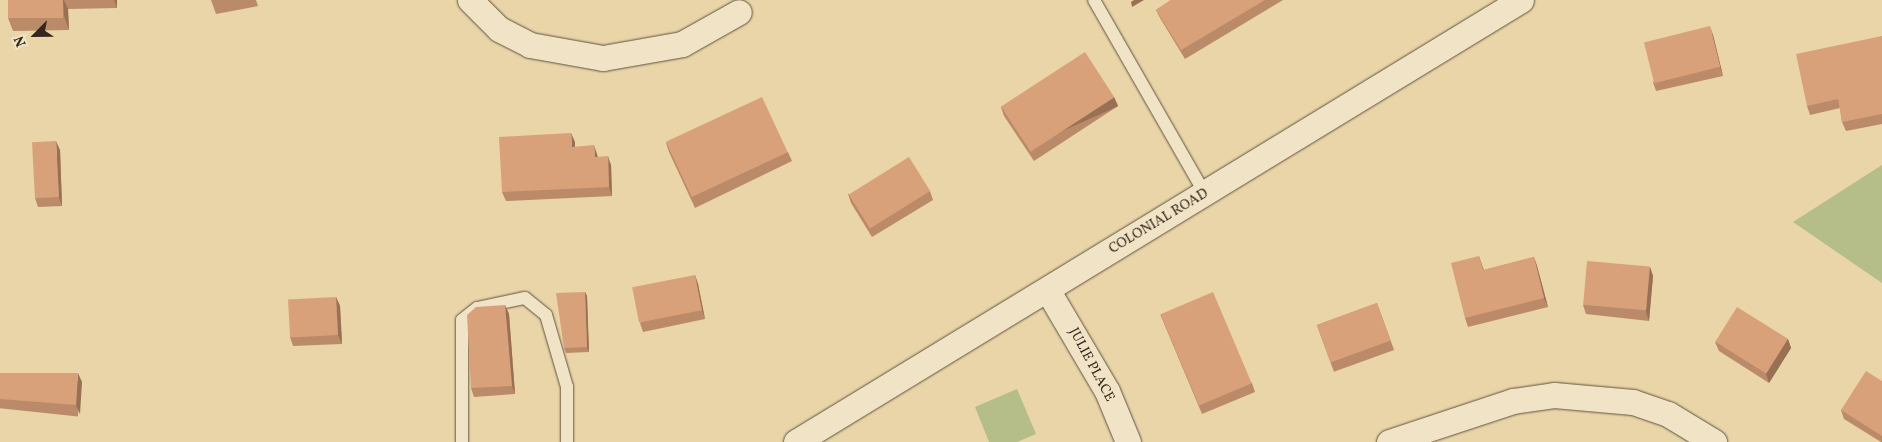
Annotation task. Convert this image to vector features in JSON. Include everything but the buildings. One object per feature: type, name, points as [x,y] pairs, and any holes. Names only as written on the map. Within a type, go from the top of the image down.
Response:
[{"type":"street","points":[[470,0],[499,29],[530,45],[603,58],[682,44],[739,12]]},
{"type":"street","name":"COLONIAL ROAD","points":[[796,442],[1048,291],[1521,0]]},
{"type":"street","name":"JULIE PLACE","points":[[1048,291],[1107,391],[1128,442]]},
{"type":"street","points":[[1389,442],[1513,401],[1562,395],[1633,402],[1668,414],[1714,442]]},
{"type":"lane","points":[[1094,0],[1205,194]]},
{"type":"lane","points":[[462,442],[462,320],[465,313],[478,308],[524,298],[546,316],[567,387],[567,442]]},
{"type":"green space","points":[[1882,165],[1882,283],[1793,222]]},
{"type":"green space","points":[[1017,389],[1036,434],[1017,442],[989,442],[975,407]]}]
